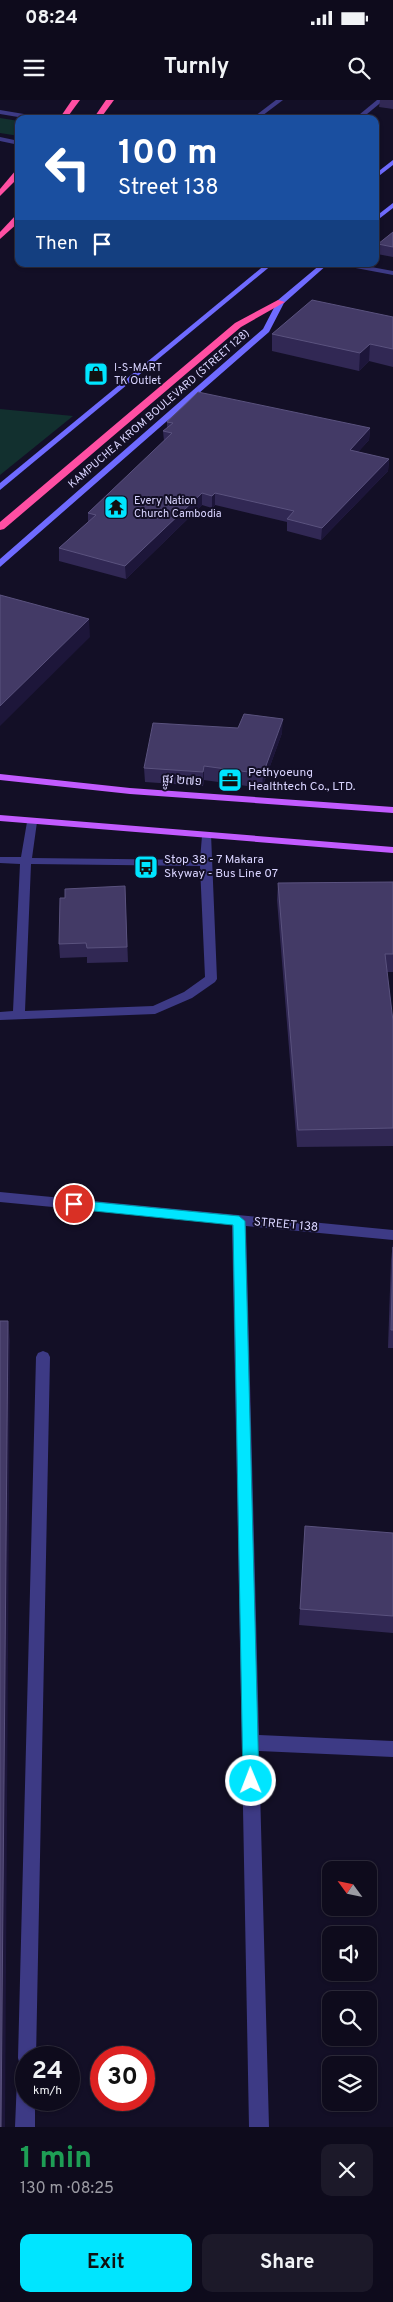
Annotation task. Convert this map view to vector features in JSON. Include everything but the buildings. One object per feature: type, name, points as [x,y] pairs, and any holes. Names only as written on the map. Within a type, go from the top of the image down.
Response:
[{"type":"highway","points":[[65,115],[76,100]]},
{"type":"highway","points":[[99,115],[110,100]]},
{"type":"highway","points":[[0,194],[15,177]]},
{"type":"highway","points":[[0,237],[15,222]]},
{"type":"highway","points":[[0,528],[238,325],[281,302]]},
{"type":"main road","points":[[379,174],[393,162]]},
{"type":"main road","points":[[379,217],[393,205]]},
{"type":"main road","points":[[0,487],[266,267]]},
{"type":"main road","name":"KAMPUCHEA KROM BOULEVARD (STREET 128)","points":[[0,564],[266,330],[281,302],[322,267]]},
{"type":"main road","name":"ផ្លូវ ២៧១","points":[[0,777],[130,791],[393,810]]},
{"type":"main road","points":[[0,818],[393,850]]},
{"type":"main road","points":[[0,822],[15,820]]},
{"type":"street","points":[[259,115],[280,100]]},
{"type":"street","points":[[361,115],[380,100]]},
{"type":"street","points":[[0,112],[18,115]]},
{"type":"street","points":[[0,140],[15,142]]},
{"type":"street","points":[[361,267],[393,273]]},
{"type":"street","points":[[19,1015],[26,860],[32,822]]},
{"type":"street","points":[[0,1016],[155,1010],[188,996],[211,979],[205,863],[207,836]]},
{"type":"street","points":[[0,860],[205,863]]},
{"type":"street","name":"STREET 138","points":[[0,1197],[393,1235]]},
{"type":"street","points":[[239,1221],[258,2127]]},
{"type":"street","points":[[27,2046],[43,1357]]},
{"type":"street","points":[[250,1743],[393,1749]]},
{"type":"street","points":[[25,2111],[25,2127]]},
{"type":"green space","points":[[0,118],[15,120],[15,135],[0,133]]},
{"type":"green space","points":[[0,409],[73,416],[0,475]]},
{"type":"place","name":"I-S-MART TK Outlet","points":[[96,374]]},
{"type":"place","name":"Every Nation Church Cambodia","points":[[116,507]]},
{"type":"place","name":"Pethyoeung Healthtech Co., LTD.","points":[[230,780]]},
{"type":"place","name":"Stop 38 - 7 Makara Skyway - Bus Line 07","points":[[146,867]]},
{"type":"route","points":[[74,1204],[239,1221],[251,1781]]}]
